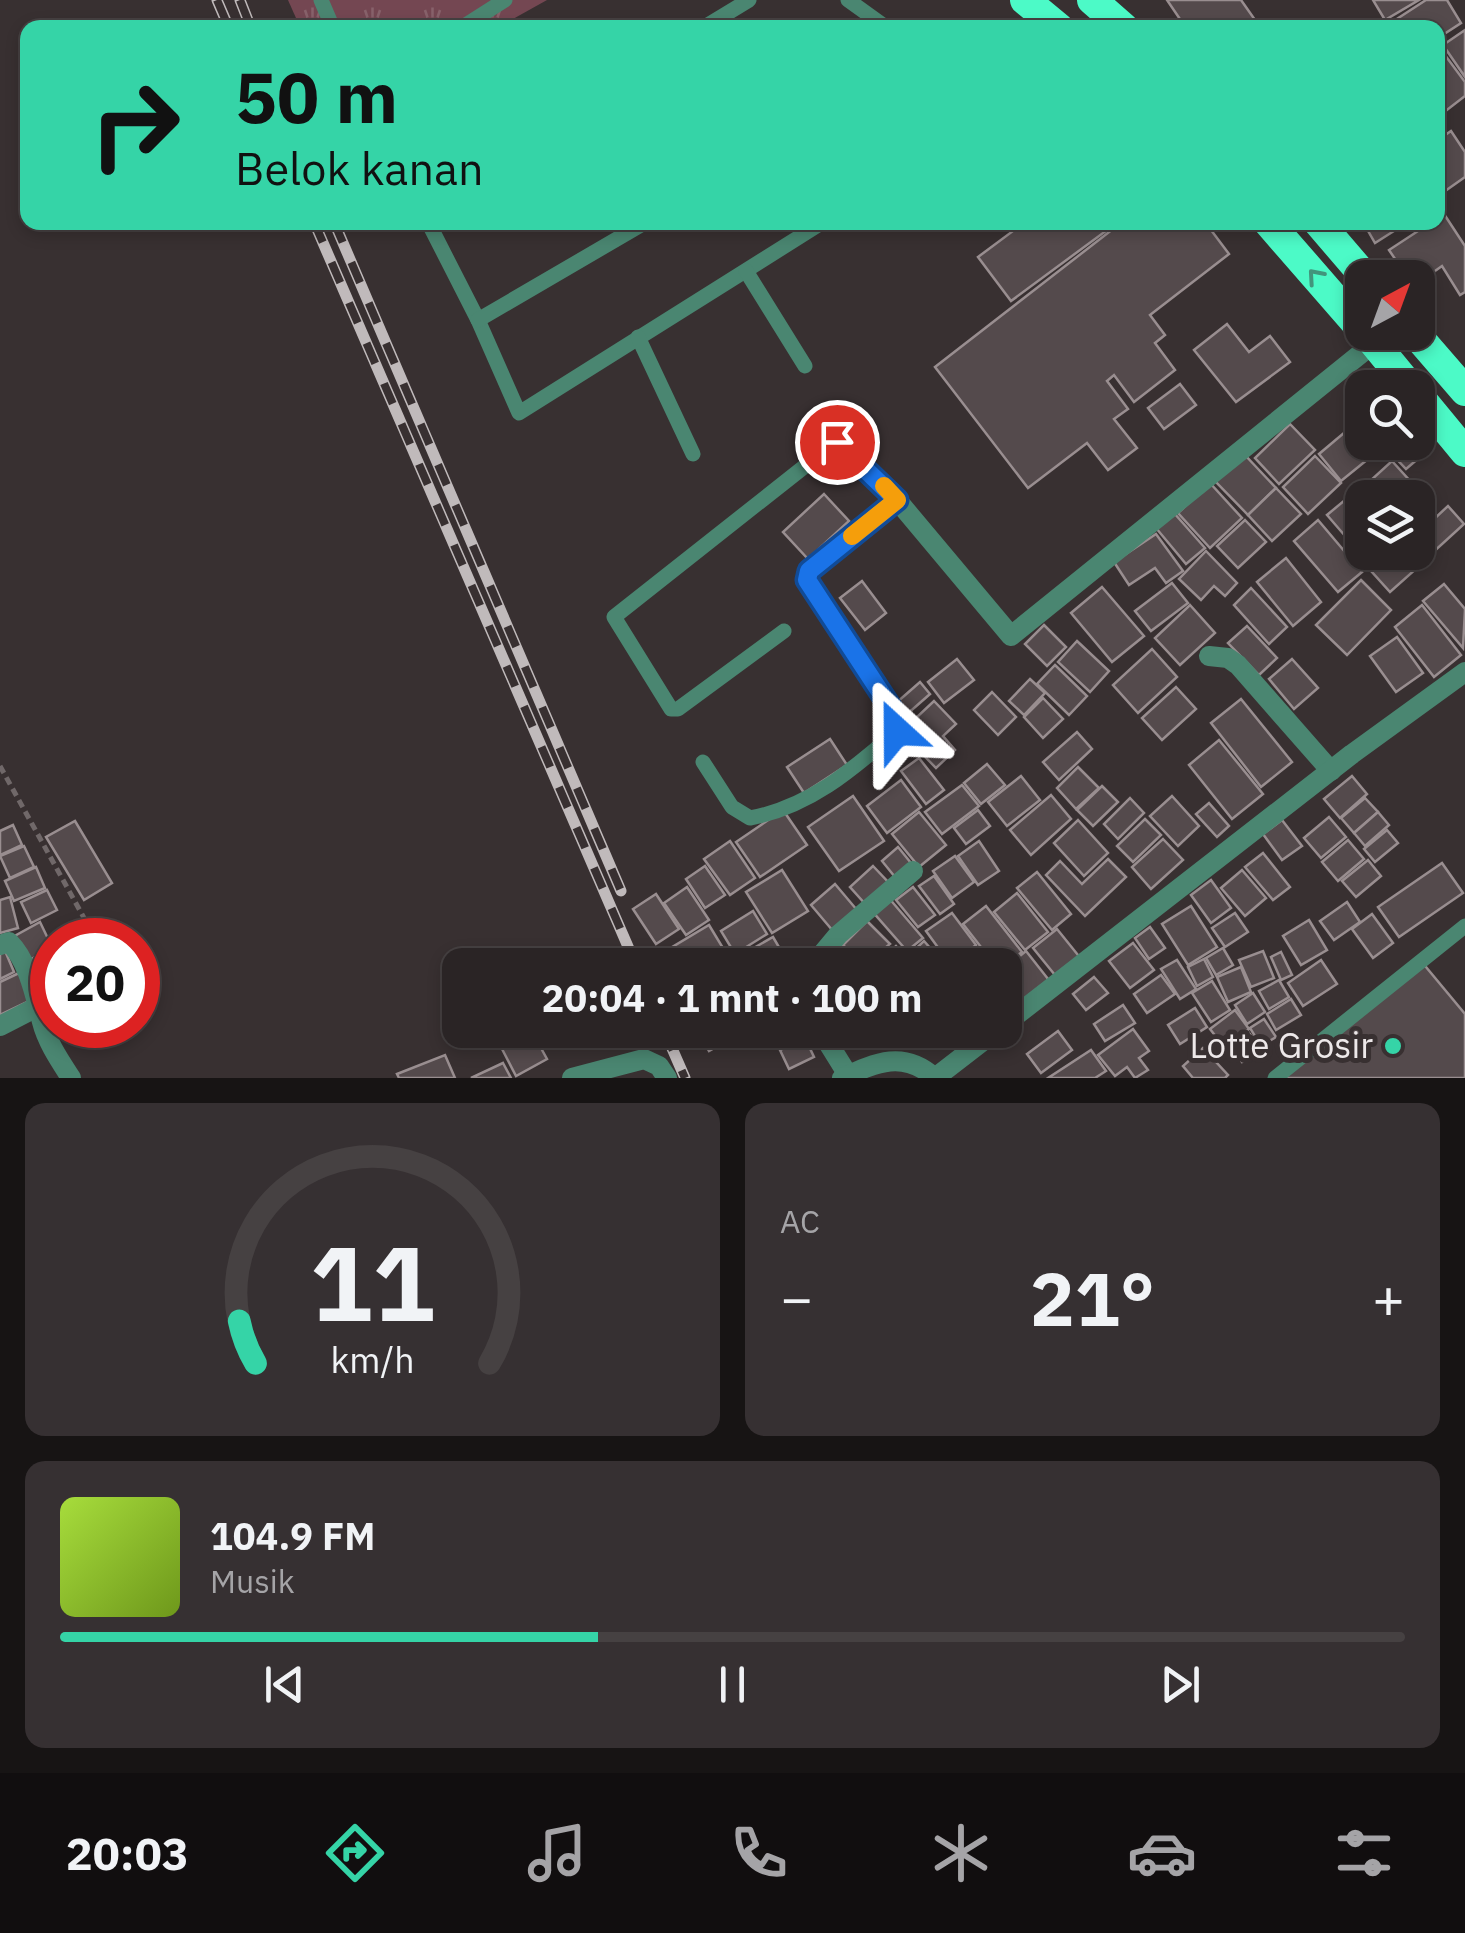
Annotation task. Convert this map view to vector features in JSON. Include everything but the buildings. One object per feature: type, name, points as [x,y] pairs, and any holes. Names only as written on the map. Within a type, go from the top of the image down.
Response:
[{"type":"highway","points":[[1025,0],[1046,20]]},
{"type":"highway","points":[[1092,0],[1115,20]]},
{"type":"highway","points":[[1116,0],[1133,20]]},
{"type":"highway","points":[[1275,230],[1345,310]]},
{"type":"highway","points":[[1325,230],[1351,260]]},
{"type":"highway","points":[[1380,350],[1397,370]]},
{"type":"highway","points":[[1430,350],[1465,391]]},
{"type":"highway","points":[[1435,416],[1465,452]]},
{"type":"street","points":[[897,500],[1011,636],[1349,350]]},
{"type":"street","points":[[1210,656],[1228,658],[1238,665],[1331,771]]},
{"type":"street","points":[[1022,1011],[1465,672]]},
{"type":"street","points":[[827,948],[913,870]]},
{"type":"street","points":[[0,944],[13,944],[30,981]]},
{"type":"street","points":[[0,1026],[30,1011]]},
{"type":"street","points":[[53,1048],[71,1078]]},
{"type":"street","points":[[830,1048],[845,1077],[870,1065],[908,1060],[935,1078],[974,1048]]},
{"type":"street","points":[[572,1078],[644,1059],[660,1066],[668,1078]]},
{"type":"lane","points":[[474,20],[505,0]]},
{"type":"lane","points":[[717,20],[749,0]]},
{"type":"lane","points":[[848,0],[877,20]]},
{"type":"lane","points":[[432,230],[478,320],[519,414],[810,230]]},
{"type":"lane","points":[[478,320],[632,230]]},
{"type":"lane","points":[[746,271],[805,366]]},
{"type":"lane","points":[[638,337],[693,454]]},
{"type":"lane","points":[[703,762],[732,808],[750,818],[813,795],[842,778],[897,731],[898,719],[806,574],[897,500],[843,444],[833,444],[614,617],[671,709],[678,709],[784,631]]},
{"type":"lane","points":[[1276,1078],[1465,926]]},
{"type":"path","points":[[0,766],[84,918]]},
{"type":"green space","points":[[288,0],[547,0],[511,20],[297,20]]},
{"type":"railway","points":[[217,0],[226,20]]},
{"type":"railway","points":[[240,0],[248,20]]},
{"type":"railway","points":[[317,230],[629,948]]},
{"type":"railway","points":[[337,230],[621,891]]},
{"type":"railway","points":[[672,1048],[685,1078]]},
{"type":"slow traffic","points":[[852,536],[897,500],[884,486]]},
{"type":"place","name":"Lotte Grosir","points":[[1393,1046]]},
{"type":"route","points":[[837,442],[897,500],[809,571],[807,580],[900,721],[897,731]]}]
